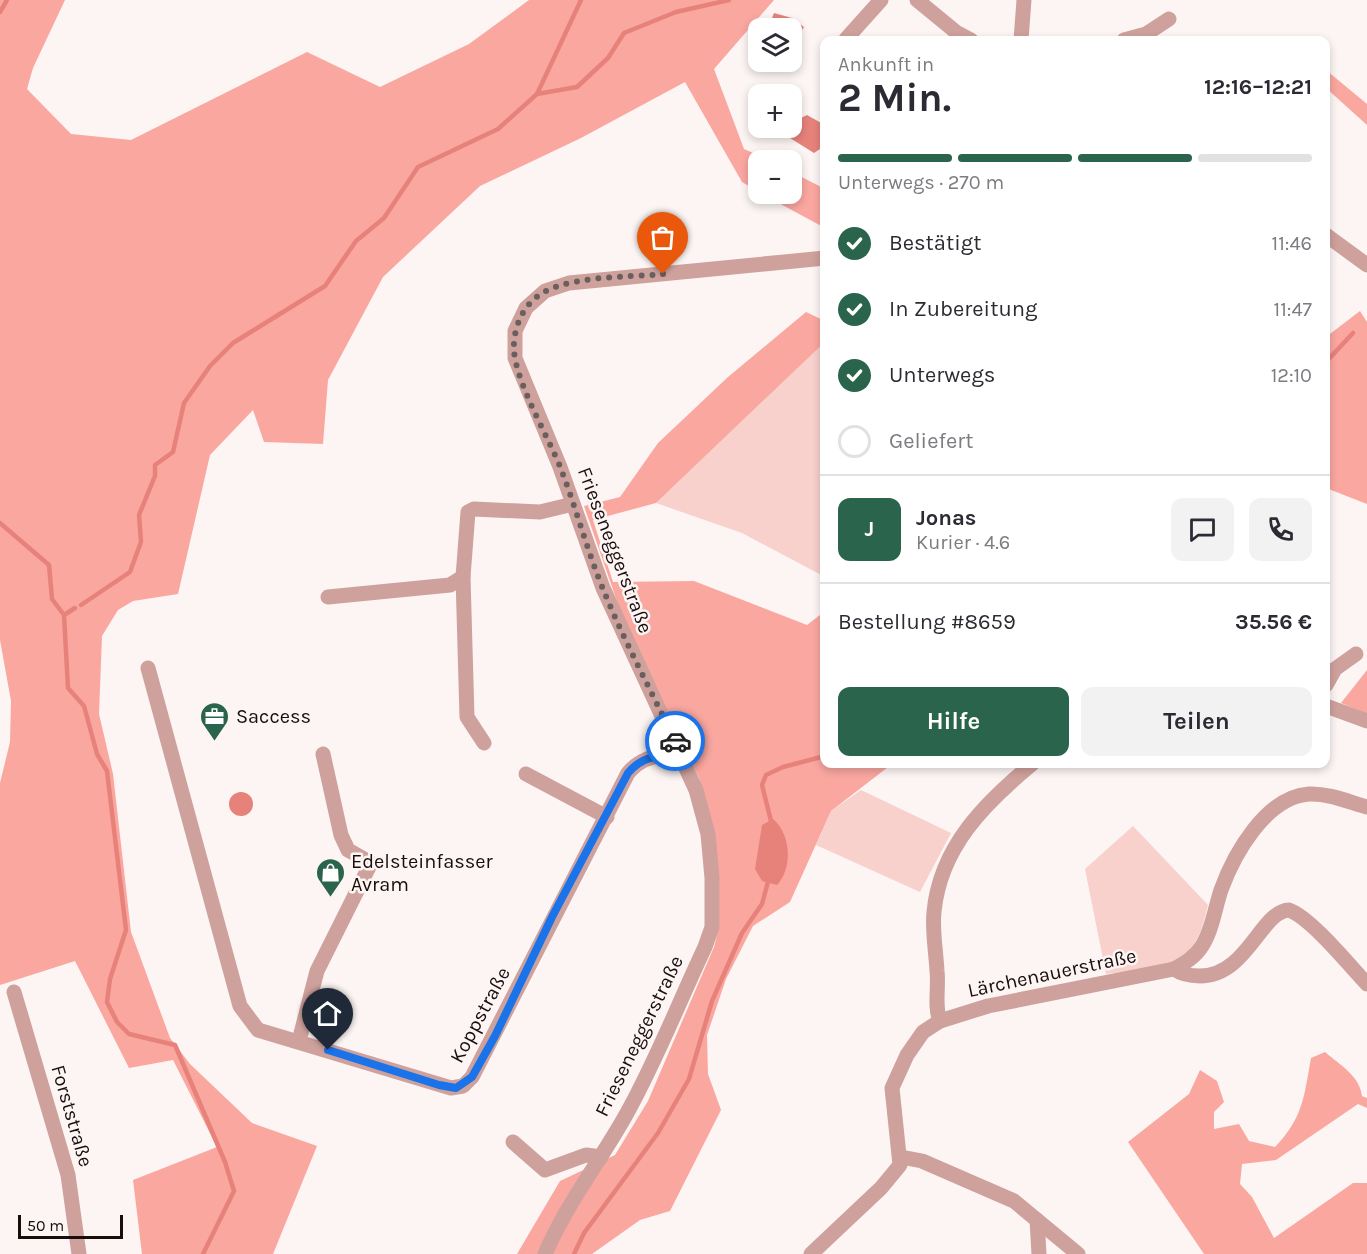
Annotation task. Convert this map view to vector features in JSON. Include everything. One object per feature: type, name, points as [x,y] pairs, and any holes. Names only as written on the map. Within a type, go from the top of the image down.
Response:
[{"type":"street","points":[[849,36],[881,0]]},
{"type":"street","points":[[917,0],[964,36]]},
{"type":"street","points":[[1021,36],[1024,0]]},
{"type":"street","points":[[1139,36],[1146,34],[1169,19]]},
{"type":"street","points":[[1330,239],[1367,265]]},
{"type":"street","name":"Frieseneggerstraße","points":[[545,1254],[574,1197],[601,1157],[647,1075],[712,927],[712,878],[708,834],[696,790],[606,596],[573,504],[515,358],[516,331],[531,302],[552,288],[578,281],[820,258]]},
{"type":"street","points":[[484,743],[467,717],[463,577],[467,516],[471,510],[540,512],[573,504]]},
{"type":"street","points":[[327,597],[450,585],[463,577]]},
{"type":"street","points":[[1330,680],[1339,665],[1356,654]]},
{"type":"street","name":"Koppstraße","points":[[148,668],[240,1006],[258,1030],[451,1088],[463,1086],[472,1077],[495,1036],[552,917],[634,766],[660,755],[681,756]]},
{"type":"street","points":[[1330,707],[1367,720]]},
{"type":"street","points":[[299,1041],[317,971],[371,863],[348,850],[340,835],[323,754]]},
{"type":"street","points":[[940,1021],[937,1008],[939,990],[934,914],[940,880],[954,847],[970,824],[1005,785],[1027,768]]},
{"type":"street","points":[[526,774],[607,817]]},
{"type":"street","name":"Lärchenauerstraße","points":[[901,1157],[892,1096],[894,1081],[914,1042],[923,1032],[940,1021],[1016,999],[1174,969],[1194,956],[1203,945],[1232,868],[1255,829],[1272,809],[1294,796],[1311,794],[1367,807]]},
{"type":"street","name":"Lärchenauerstraße","points":[[1174,969],[1196,976],[1218,974],[1232,966],[1277,915],[1289,910],[1297,913],[1367,984]]},
{"type":"street","name":"Forststraße","points":[[14,992],[68,1175],[79,1254]]},
{"type":"street","points":[[513,1142],[545,1170],[586,1155],[601,1157]]},
{"type":"street","points":[[811,1254],[894,1174],[901,1157],[922,1161],[1021,1205],[1078,1254]]},
{"type":"street","points":[[1037,1220],[1038,1254]]},
{"type":"shaded area","points":[[0,0],[65,0],[33,68],[27,89],[71,134],[131,140],[307,52],[380,87],[469,44],[529,0],[774,0],[758,18],[748,18],[748,30],[714,69],[744,149],[748,151],[748,186],[742,182],[685,82],[581,138],[480,186],[383,277],[328,380],[323,444],[264,442],[253,410],[210,455],[178,594],[133,601],[118,610],[102,636],[99,714],[113,774],[131,932],[170,1038],[190,1064],[252,1123],[317,1146],[273,1254],[142,1254],[133,1180],[217,1147],[173,1060],[129,1068],[75,961],[0,985],[0,783],[10,742],[11,701],[0,640]]},
{"type":"shaded area","points":[[774,13],[792,18],[772,18]]},
{"type":"shaded area","points":[[1330,73],[1367,104],[1367,125],[1330,92]]},
{"type":"shaded area","points":[[807,115],[820,122],[820,149],[814,153],[790,138],[802,138],[802,118]]},
{"type":"shaded area","points":[[802,177],[820,186],[820,225],[781,204],[802,204]]},
{"type":"shaded area","points":[[1360,311],[1367,322],[1367,504],[1330,490],[1330,334]]},
{"type":"shaded area","points":[[806,312],[820,319],[820,347],[656,503],[593,520],[613,582],[694,581],[807,625],[820,615],[820,768],[887,768],[831,811],[790,902],[753,926],[726,979],[707,1035],[708,1074],[721,1110],[670,1211],[640,1220],[592,1254],[517,1254],[560,1181],[615,1155],[648,1101],[714,947],[717,935],[718,891],[707,803],[699,778],[628,633],[584,506],[620,497],[658,443],[728,377]]},
{"type":"shaded area","points":[[820,347],[820,574],[742,533],[656,503]]},
{"type":"shaded area","points":[[1367,670],[1367,714],[1341,703]]},
{"type":"shaded area","points":[[861,790],[951,833],[920,892],[816,845],[831,811]]},
{"type":"shaded area","points":[[241,792],[249,796],[253,804],[249,812],[241,816],[233,812],[229,804],[233,796]]},
{"type":"shaded area","points":[[773,819],[783,833],[788,851],[786,870],[777,885],[762,881],[755,869],[762,825]]},
{"type":"shaded area","points":[[1133,826],[1208,905],[1196,941],[1179,959],[1156,968],[1106,974],[1085,869]]},
{"type":"shaded area","points":[[1325,1052],[1353,1077],[1362,1096],[1367,1098],[1367,1108],[1358,1104],[1276,1160],[1242,1164],[1240,1184],[1252,1197],[1274,1238],[1353,1183],[1367,1183],[1367,1254],[1204,1254],[1128,1142],[1189,1094],[1200,1070],[1217,1081],[1224,1102],[1214,1112],[1214,1129],[1239,1124],[1249,1141],[1275,1147],[1297,1116],[1304,1096],[1311,1058]]},
{"type":"waterway","points":[[0,12],[7,0]]},
{"type":"waterway","points":[[537,94],[581,0]]},
{"type":"waterway","points":[[81,605],[130,572],[141,542],[139,515],[155,476],[155,465],[173,452],[184,403],[210,366],[233,343],[325,286],[356,241],[384,218],[418,167],[498,129],[537,94],[577,87],[608,58],[624,33],[676,12],[729,0]]},
{"type":"waterway","points":[[1330,358],[1353,333]]},
{"type":"waterway","points":[[0,523],[49,565],[52,599],[64,615],[68,688],[84,706],[97,754],[107,771],[126,930],[110,979],[107,1002],[117,1022],[129,1034],[175,1045],[225,1162],[234,1191],[203,1254]]},
{"type":"waterway","points":[[64,615],[75,608]]},
{"type":"waterway","points":[[772,825],[762,785],[766,775],[783,767],[820,757]]},
{"type":"waterway","points":[[574,1254],[584,1233],[658,1133],[689,1079],[712,1001],[742,933],[762,904],[769,878]]},
{"type":"way so far","points":[[663,274],[578,281],[545,291],[526,308],[518,323],[514,349],[517,367],[560,467],[609,604],[675,741]]},
{"type":"place","name":"Saccess","points":[[215,742]]},
{"type":"place","name":"Edelsteinfasser Avram","points":[[330,898]]},
{"type":"route","points":[[328,1050],[366,1060],[439,1085],[451,1088],[463,1086],[472,1077],[495,1036],[552,917],[628,773],[634,766],[648,758],[660,755],[681,756],[675,741]]}]
